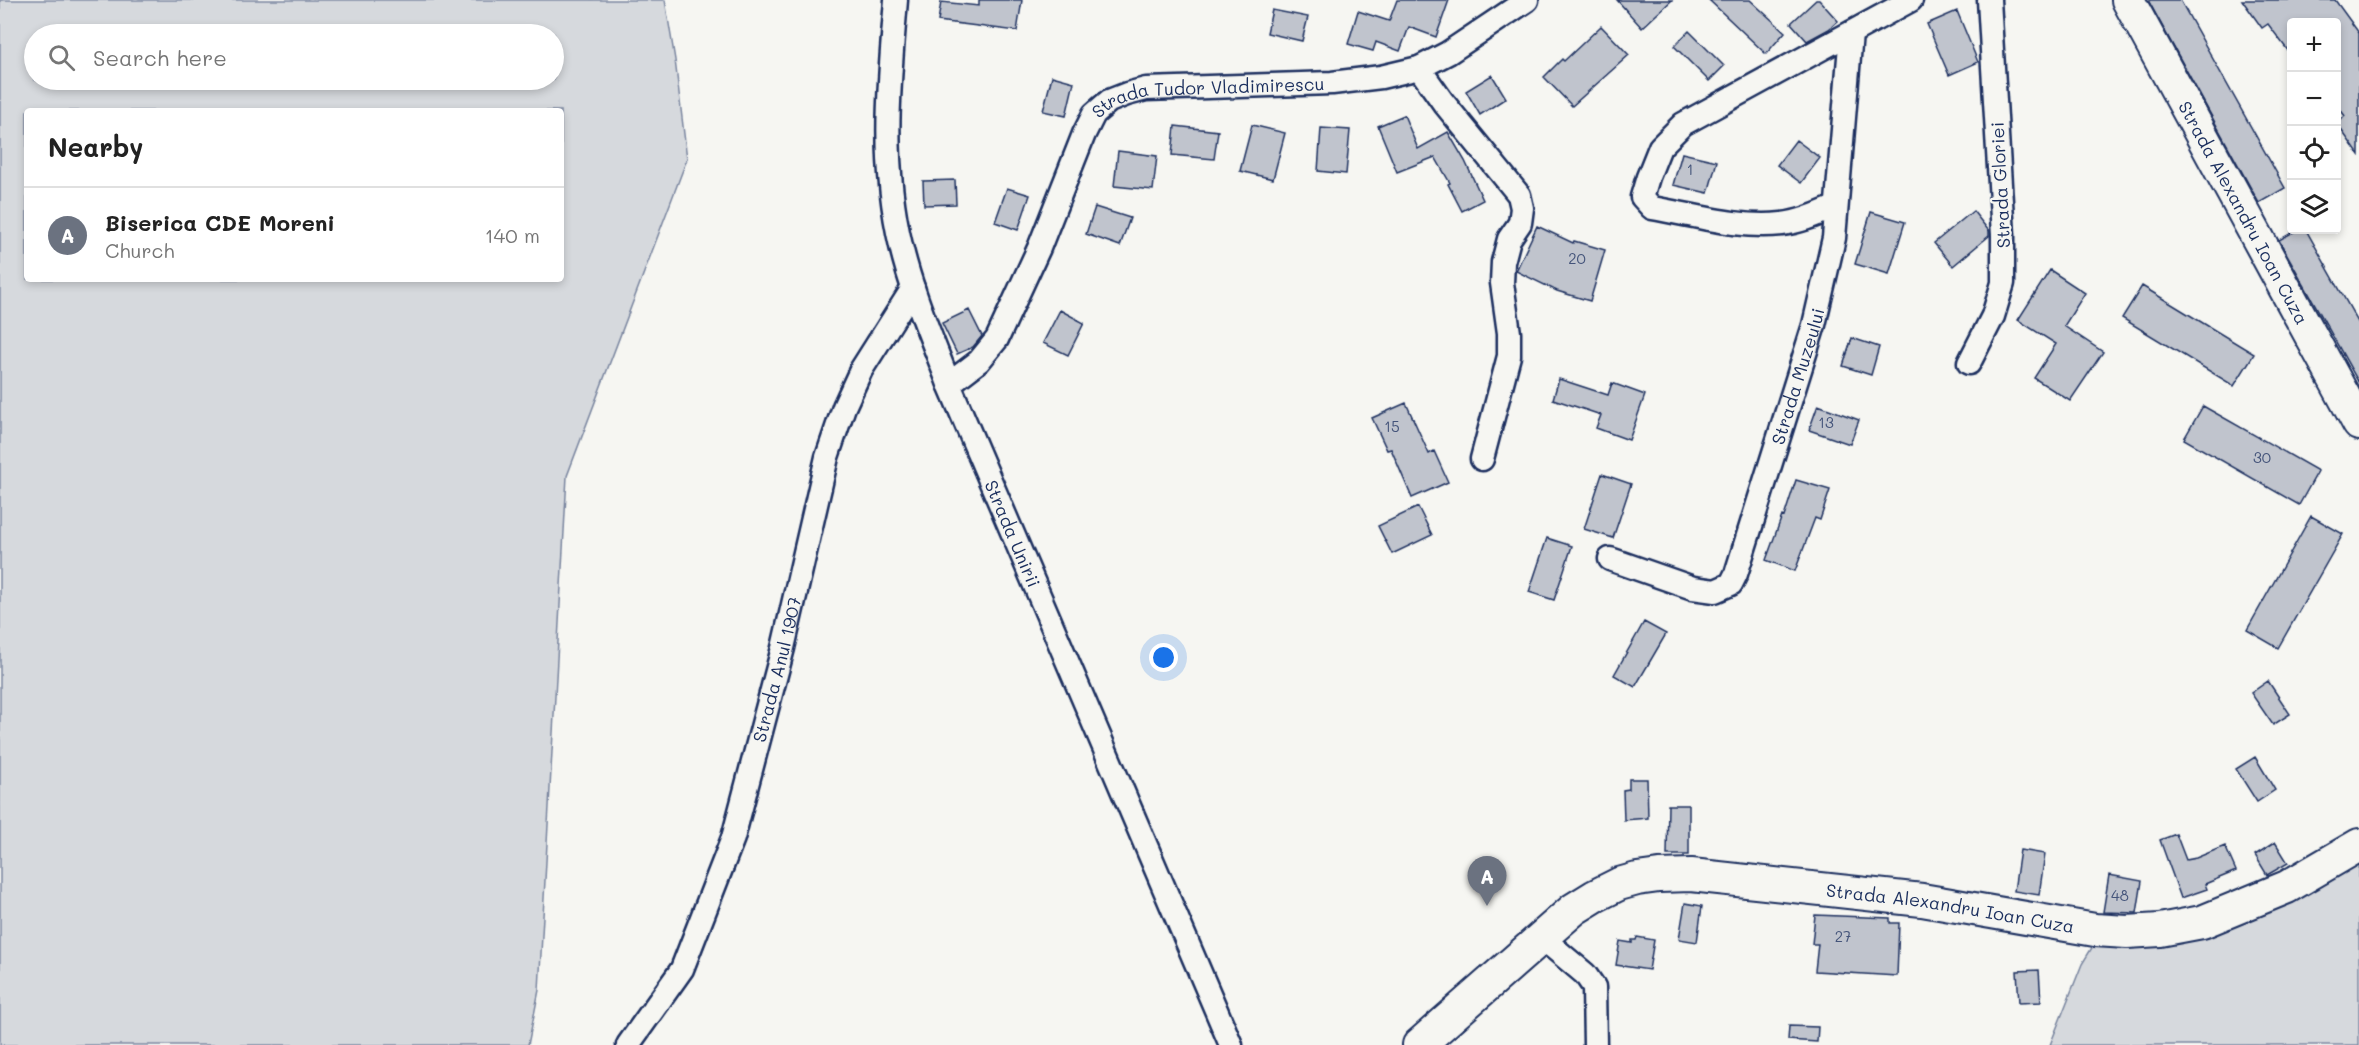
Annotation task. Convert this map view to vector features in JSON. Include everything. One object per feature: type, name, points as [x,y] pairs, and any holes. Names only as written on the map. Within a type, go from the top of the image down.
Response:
[{"type":"main road","name":"Strada Alexandru Ioan Cuza","points":[[2128,0],[2359,424]]},
{"type":"main road","name":"Strada Alexandru Ioan Cuza","points":[[1419,1045],[1574,909],[1619,884],[1637,879],[1691,875],[1922,900],[2095,930],[2127,932],[2160,930],[2202,922],[2287,887],[2359,845]]},
{"type":"street","name":"Strada Unirii","points":[[896,0],[887,113],[888,155],[897,227],[913,288],[948,384],[1231,1045]]},
{"type":"street","name":"Strada Tudor Vladimirescu","points":[[948,384],[979,361],[997,339],[1039,248],[1084,134],[1094,114],[1109,101],[1146,89],[1332,83],[1381,77],[1419,68],[1448,53],[1527,0]]},
{"type":"street","points":[[1835,207],[1808,219],[1782,224],[1748,225],[1652,208],[1642,197],[1660,147],[1683,124],[1911,0]]},
{"type":"street","name":"Strada Gloriei","points":[[1970,363],[1993,316],[2003,283],[2003,235],[1989,0]]},
{"type":"street","name":"Strada Muzeului","points":[[1610,559],[1693,588],[1715,591],[1731,584],[1814,325],[1834,238],[1851,33]]},
{"type":"street","points":[[1419,68],[1443,102],[1519,195],[1522,208],[1520,223],[1509,239],[1503,262],[1502,283],[1509,333],[1509,356],[1482,459]]},
{"type":"street","name":"Strada Anul 1907","points":[[628,1045],[682,969],[733,838],[783,648],[827,457],[844,407],[861,370],[913,288]]},
{"type":"street","points":[[1541,937],[1585,974],[1594,987],[1595,1045]]},
{"type":"shaded area","points":[[0,0],[665,0],[687,159],[567,476],[539,990],[528,1045],[0,1045]]},
{"type":"shaded area","points":[[2359,861],[2359,1045],[2050,1045],[2082,964],[2093,946],[2111,946]]},
{"type":"building","points":[[979,0],[1022,0],[1017,31],[938,21],[941,2],[979,6]]},
{"type":"building","points":[[1397,0],[1449,0],[1436,37],[1409,27],[1400,51],[1376,42],[1373,51],[1348,44],[1358,11],[1389,21]]},
{"type":"building","points":[[1617,0],[1672,0],[1642,28]]},
{"type":"building","points":[[1709,0],[1750,0],[1785,32],[1766,54]]},
{"type":"building","points":[[1816,0],[1819,0],[1838,21],[1829,29],[1807,41],[1791,23]]},
{"type":"building","points":[[2148,0],[2180,0],[2285,188],[2259,203]]},
{"type":"building","points":[[2242,0],[2335,0],[2359,33],[2359,155],[2341,130],[2341,120],[2345,116],[2341,110],[2341,18],[2287,18],[2287,49],[2268,24],[2262,28]]},
{"type":"building","points":[[1272,10],[1308,17],[1302,41],[1267,33]]},
{"type":"building","points":[[1957,11],[1978,62],[1949,75],[1927,24]]},
{"type":"building","points":[[1601,26],[1629,55],[1572,106],[1544,77]]},
{"type":"building","points":[[1689,31],[1724,66],[1709,81],[1674,46]]},
{"type":"building","points":[[1492,75],[1506,98],[1480,115],[1466,91]]},
{"type":"building","points":[[1052,76],[1074,82],[1066,116],[1043,111]]},
{"type":"building","points":[[1404,115],[1418,149],[1448,132],[1465,161],[1483,200],[1462,211],[1435,157],[1397,172],[1378,126]]},
{"type":"building","points":[[1252,125],[1285,133],[1273,179],[1240,171]]},
{"type":"building","points":[[1175,126],[1218,131],[1214,159],[1172,155]]},
{"type":"building","points":[[1321,128],[1350,130],[1346,174],[1318,171]]},
{"type":"building","points":[[1796,140],[1820,158],[1801,183],[1777,165]]},
{"type":"building","points":[[1118,151],[1157,156],[1153,190],[1114,186]]},
{"type":"building","points":[[1682,153],[1717,161],[1708,193],[1673,185]]},
{"type":"building","points":[[955,180],[956,204],[924,205],[923,181]]},
{"type":"building","points":[[1007,188],[1030,195],[1018,230],[995,222]]},
{"type":"building","points":[[1095,207],[1130,218],[1120,246],[1086,234]]},
{"type":"building","points":[[1973,211],[1989,231],[1989,236],[1953,266],[1934,243]]},
{"type":"building","points":[[1871,212],[1905,222],[1889,274],[1855,264]]},
{"type":"building","points":[[1537,226],[1573,243],[1574,241],[1605,250],[1590,301],[1557,291],[1516,271]]},
{"type":"building","points":[[2290,234],[2308,234],[2359,324],[2359,383],[2279,240]]},
{"type":"building","points":[[2050,270],[2085,293],[2064,326],[2103,352],[2070,401],[2034,378],[2056,344],[2018,320]]},
{"type":"building","points":[[2142,286],[2254,354],[2234,386],[2122,318]]},
{"type":"building","points":[[969,310],[982,336],[973,347],[957,354],[942,323]]},
{"type":"building","points":[[1060,310],[1084,323],[1068,355],[1043,343]]},
{"type":"building","points":[[1852,338],[1879,347],[1871,375],[1843,366]]},
{"type":"building","points":[[1559,379],[1608,395],[1612,383],[1645,395],[1629,440],[1596,428],[1601,415],[1553,399]]},
{"type":"building","points":[[1406,403],[1429,454],[1434,451],[1448,482],[1412,498],[1391,449],[1387,450],[1372,418]]},
{"type":"building","points":[[1818,405],[1859,420],[1850,444],[1809,430]]},
{"type":"building","points":[[2203,406],[2318,471],[2299,505],[2184,439]]},
{"type":"building","points":[[1602,474],[1631,484],[1613,538],[1584,529]]},
{"type":"building","points":[[1796,480],[1830,490],[1820,520],[1815,518],[1795,571],[1766,560]]},
{"type":"building","points":[[1418,507],[1432,535],[1392,554],[1378,526]]},
{"type":"building","points":[[2311,516],[2343,534],[2278,648],[2247,630]]},
{"type":"building","points":[[1547,538],[1572,546],[1554,600],[1529,592]]},
{"type":"building","points":[[1644,622],[1666,634],[1635,687],[1614,675]]},
{"type":"building","points":[[2268,681],[2290,714],[2273,725],[2251,693]]},
{"type":"building","points":[[2255,757],[2275,790],[2257,802],[2236,769]]},
{"type":"building","points":[[1629,779],[1647,779],[1648,818],[1624,820],[1623,790],[1629,789]]},
{"type":"building","points":[[1668,805],[1689,805],[1689,855],[1667,855]]},
{"type":"building","points":[[2176,834],[2186,860],[2225,846],[2236,871],[2205,884],[2207,889],[2181,898],[2160,840]]},
{"type":"building","points":[[2275,842],[2288,863],[2267,875],[2255,855]]},
{"type":"building","points":[[2020,850],[2045,854],[2039,895],[2014,891]]},
{"type":"building","points":[[2109,875],[2142,881],[2137,913],[2103,912]]},
{"type":"building","points":[[1685,903],[1702,906],[1697,942],[1679,939]]},
{"type":"building","points":[[1815,915],[1890,918],[1890,923],[1899,923],[1897,976],[1815,971],[1818,944],[1812,944]]},
{"type":"building","points":[[1637,937],[1654,940],[1649,970],[1616,965],[1620,941],[1632,943],[1632,940],[1636,940]]},
{"type":"building","points":[[2039,970],[2041,1002],[2019,1003],[2017,971]]},
{"type":"building","points":[[1789,1026],[1818,1027],[1817,1042],[1788,1040]]},
{"type":"place","name":"Biserica CDE Moreni","points":[[1487,906]]}]
